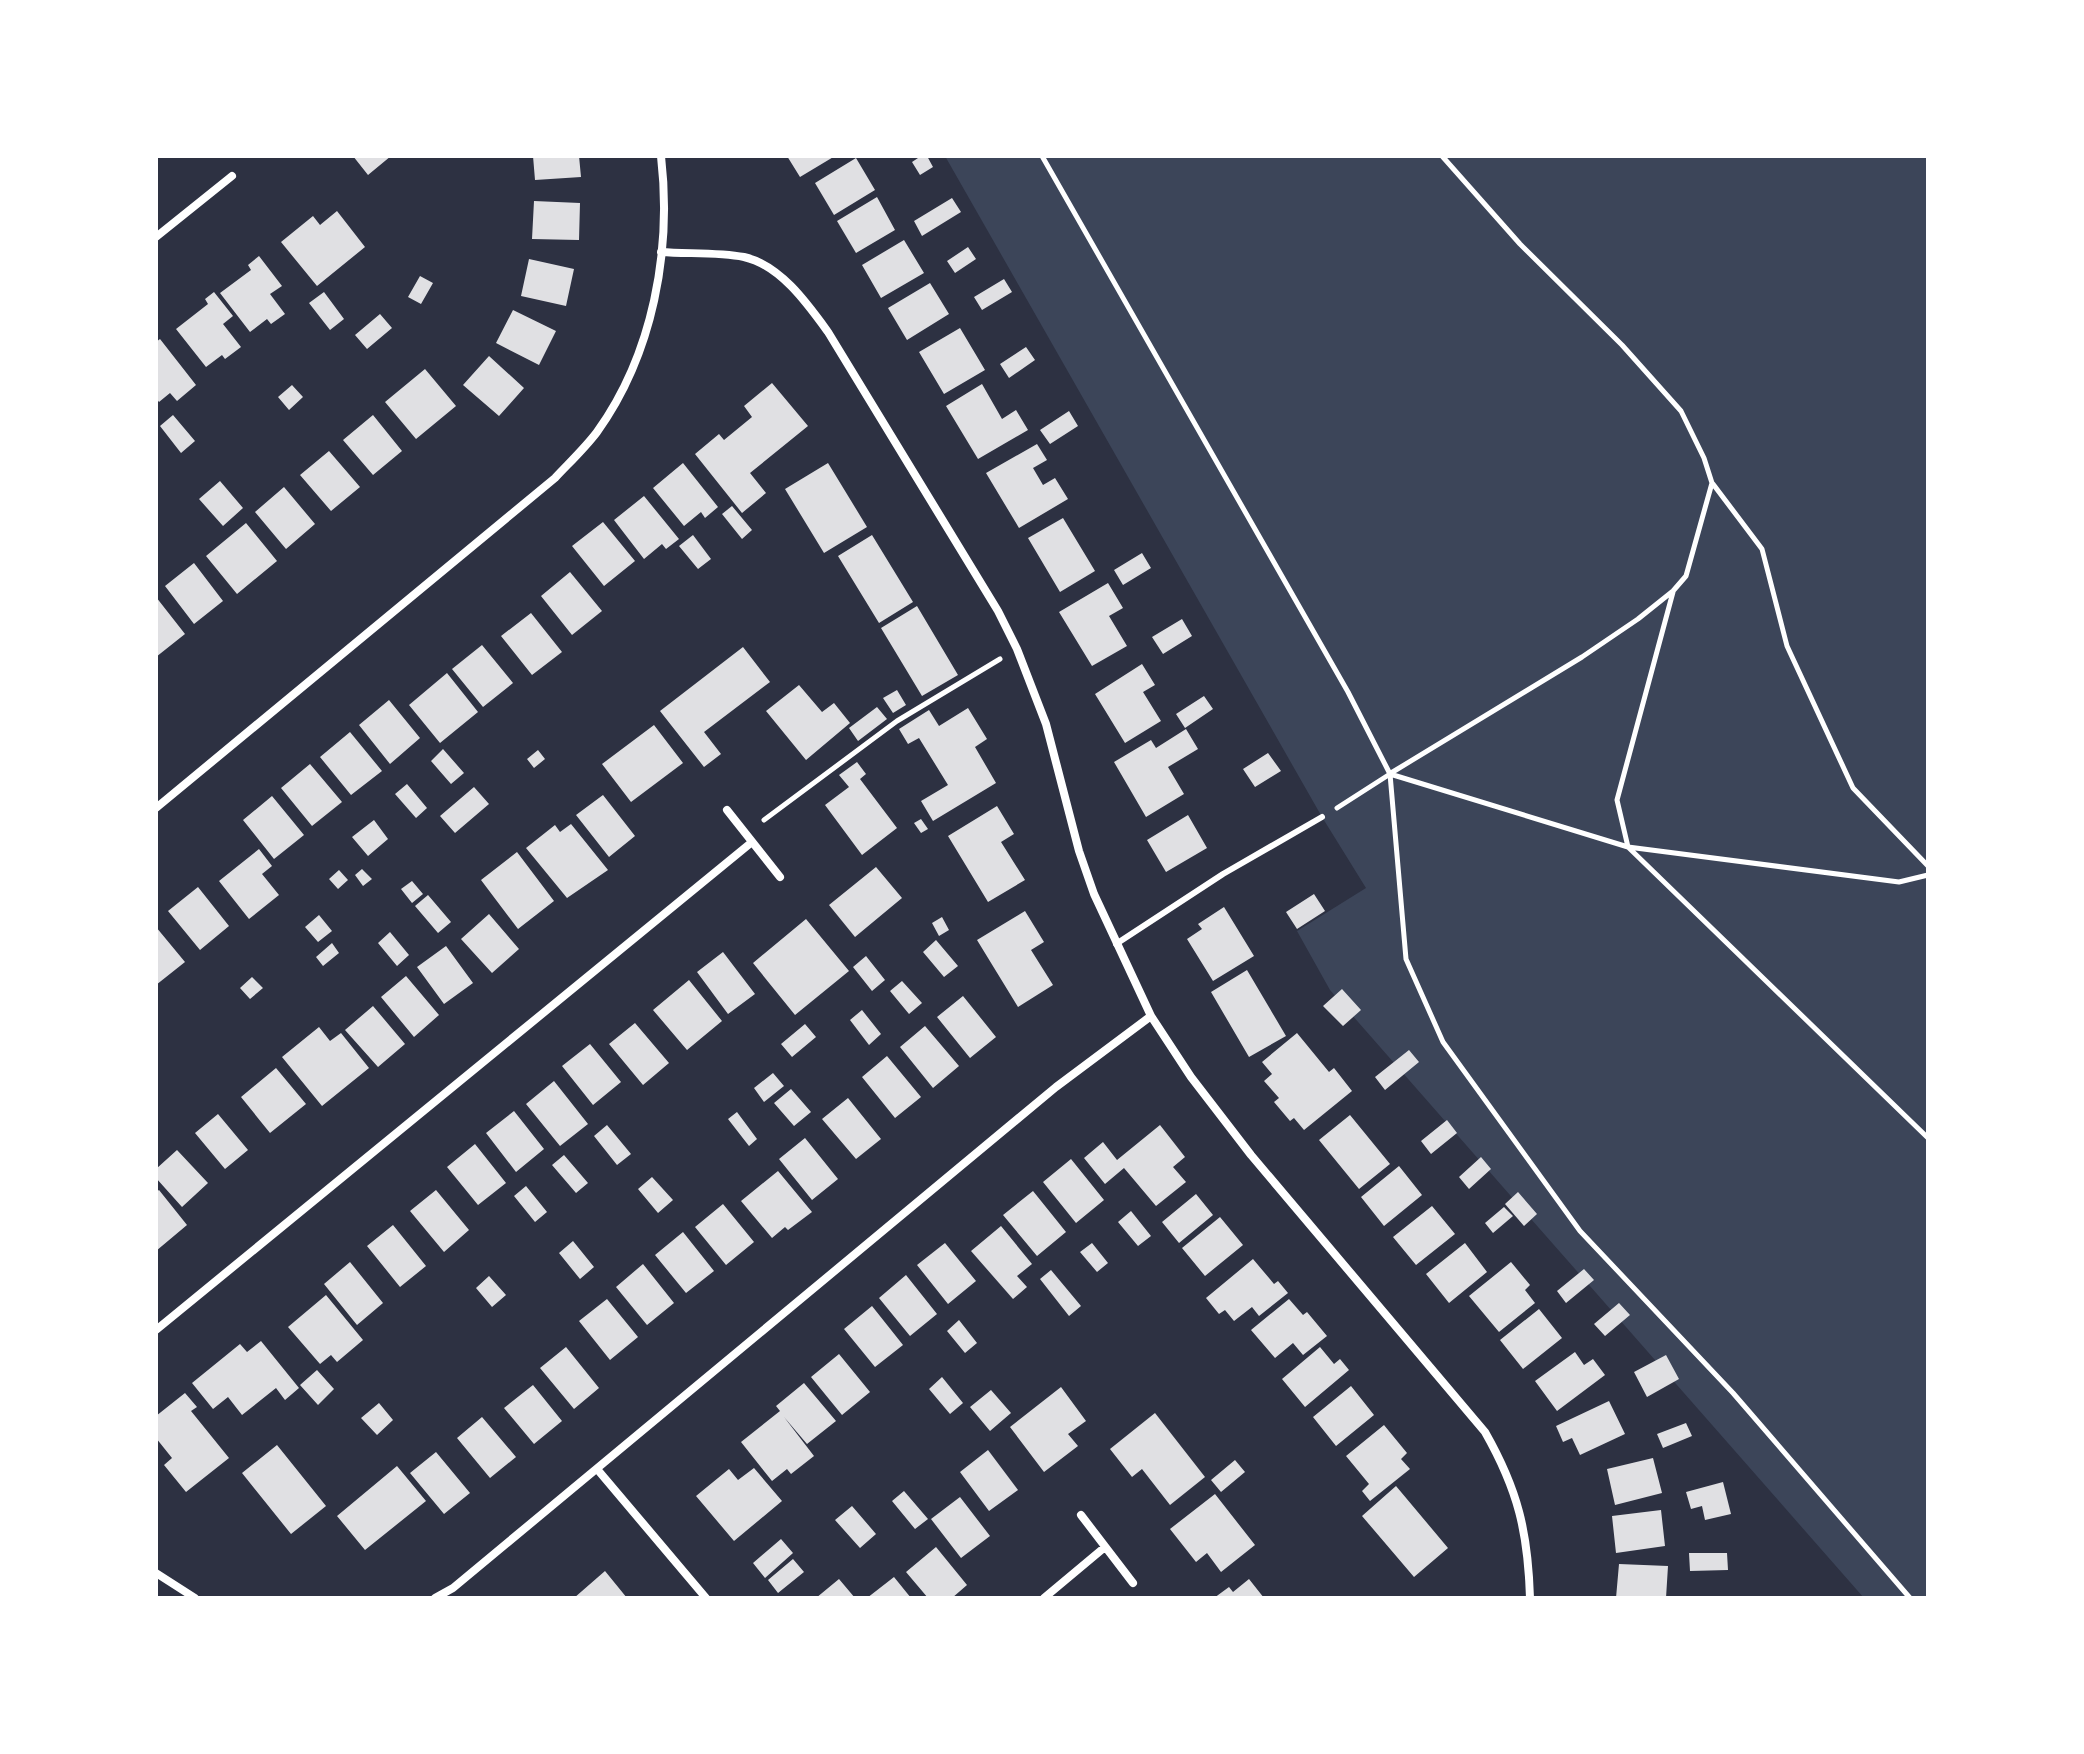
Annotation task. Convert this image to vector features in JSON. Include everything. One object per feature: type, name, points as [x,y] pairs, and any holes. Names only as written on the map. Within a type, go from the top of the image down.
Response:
[{"type":"street","points":[[156,808],[555,478],[596,433],[624,389],[656,297],[664,218],[661,156]]},
{"type":"street","points":[[156,237],[232,176]]},
{"type":"street","points":[[661,252],[745,257],[769,268],[811,308],[998,611],[1017,649],[1046,724],[1079,851],[1116,944],[1151,1016],[1191,1077],[1251,1155],[1485,1432],[1502,1463],[1524,1522],[1530,1598]]},
{"type":"street","points":[[727,810],[780,877]]},
{"type":"street","points":[[156,1330],[752,842]]},
{"type":"street","points":[[435,1598],[453,1588],[1056,1087],[1151,1016]]},
{"type":"street","points":[[597,1469],[706,1598]]},
{"type":"street","points":[[1081,1515],[1133,1583]]},
{"type":"street","points":[[1044,1598],[1105,1547]]},
{"type":"street","points":[[156,1573],[195,1598]]},
{"type":"lane","points":[[1116,944],[1223,874],[1322,817]]},
{"type":"path","points":[[1042,156],[1348,692],[1390,774],[1406,959],[1443,1042],[1580,1231],[1733,1393],[1910,1598]]},
{"type":"path","points":[[1442,156],[1520,244],[1622,345],[1681,411],[1704,458],[1712,483],[1762,549],[1787,646],[1853,788],[1928,866]]},
{"type":"path","points":[[1322,817],[1582,657],[1673,591],[1686,576],[1712,483]]},
{"type":"path","points":[[1673,591],[1617,800],[1628,847],[1928,1138]]},
{"type":"path","points":[[752,842],[762,822],[897,721],[1017,649]]},
{"type":"path","points":[[1390,774],[1628,847],[1899,882],[1928,875]]},
{"type":"shaded area","points":[[945,156],[1928,156],[1928,1598],[1864,1598],[1330,990],[1297,931],[1366,888],[1322,817]]},
{"type":"building","points":[[353,156],[391,156],[368,175]]},
{"type":"building","points":[[533,156],[579,156],[581,177],[535,180]]},
{"type":"building","points":[[787,156],[835,156],[800,177]]},
{"type":"building","points":[[927,156],[933,167],[920,175],[912,162]]},
{"type":"building","points":[[856,158],[875,190],[834,215],[815,183]]},
{"type":"building","points":[[877,197],[895,230],[856,253],[837,221]]},
{"type":"building","points":[[952,198],[961,212],[922,236],[914,221]]},
{"type":"building","points":[[534,201],[580,203],[579,240],[532,239]]},
{"type":"building","points":[[337,211],[365,247],[317,286],[281,242],[313,216],[320,225]]},
{"type":"building","points":[[904,240],[924,273],[881,298],[862,265]]},
{"type":"building","points":[[968,247],[976,259],[955,273],[947,261]]},
{"type":"building","points":[[259,256],[282,286],[270,294],[285,314],[271,324],[267,319],[250,332],[220,293],[251,270],[248,265]]},
{"type":"building","points":[[529,259],[574,269],[566,306],[521,296]]},
{"type":"building","points":[[420,276],[433,283],[421,304],[408,297]]},
{"type":"building","points":[[1004,279],[1012,292],[982,310],[974,297]]},
{"type":"building","points":[[930,283],[949,314],[907,340],[888,308]]},
{"type":"building","points":[[214,292],[233,316],[223,324],[241,347],[225,359],[222,355],[206,367],[176,329],[208,304],[205,299]]},
{"type":"building","points":[[324,292],[344,319],[330,330],[309,303]]},
{"type":"building","points":[[513,310],[556,331],[539,365],[496,343]]},
{"type":"building","points":[[380,314],[392,328],[367,349],[355,335]]},
{"type":"building","points":[[960,328],[985,370],[944,394],[919,352]]},
{"type":"building","points":[[160,339],[196,385],[177,401],[170,393],[159,402],[156,398],[156,342]]},
{"type":"building","points":[[1026,347],[1035,360],[1009,378],[1000,364]]},
{"type":"building","points":[[489,356],[524,388],[499,416],[463,385]]},
{"type":"building","points":[[425,369],[456,406],[416,439],[385,402]]},
{"type":"building","points":[[772,383],[808,426],[750,473],[766,493],[742,513],[695,454],[719,434],[724,440],[752,417],[744,406]]},
{"type":"building","points":[[982,384],[1002,419],[1016,410],[1028,430],[978,459],[946,406]]},
{"type":"building","points":[[292,385],[303,397],[289,410],[278,397]]},
{"type":"building","points":[[1069,411],[1078,426],[1050,444],[1040,430]]},
{"type":"building","points":[[173,415],[195,441],[181,453],[160,426]]},
{"type":"building","points":[[373,415],[402,451],[373,475],[343,440]]},
{"type":"building","points":[[1037,444],[1047,460],[1033,468],[1043,485],[1055,478],[1068,499],[1019,528],[986,473]]},
{"type":"building","points":[[329,451],[360,487],[331,511],[300,475]]},
{"type":"building","points":[[683,463],[718,507],[705,518],[701,512],[684,526],[653,488]]},
{"type":"building","points":[[828,463],[867,527],[824,553],[785,489]]},
{"type":"building","points":[[220,481],[243,508],[223,526],[199,499]]},
{"type":"building","points":[[284,487],[315,524],[286,549],[255,512]]},
{"type":"building","points":[[644,496],[679,539],[666,549],[662,544],[644,559],[614,520]]},
{"type":"building","points":[[732,506],[752,530],[742,539],[722,514]]},
{"type":"building","points":[[1063,518],[1095,571],[1060,592],[1028,538]]},
{"type":"building","points":[[603,522],[635,561],[604,586],[572,546]]},
{"type":"building","points":[[246,523],[277,561],[237,594],[206,556]]},
{"type":"building","points":[[693,535],[711,559],[698,569],[679,546]]},
{"type":"building","points":[[872,535],[913,602],[879,623],[838,556]]},
{"type":"building","points":[[1142,553],[1151,568],[1123,585],[1114,570]]},
{"type":"building","points":[[194,563],[223,601],[194,624],[165,586]]},
{"type":"building","points":[[570,572],[602,611],[572,635],[541,596]]},
{"type":"building","points":[[1108,583],[1123,608],[1109,616],[1127,646],[1092,666],[1059,612]]},
{"type":"building","points":[[156,597],[185,634],[156,657]]},
{"type":"building","points":[[917,606],[958,675],[922,696],[881,628]]},
{"type":"building","points":[[531,613],[562,652],[532,675],[501,636]]},
{"type":"building","points":[[1182,619],[1192,636],[1163,654],[1152,637]]},
{"type":"building","points":[[482,645],[513,683],[483,707],[452,669]]},
{"type":"building","points":[[743,647],[770,682],[704,732],[721,754],[704,767],[660,711]]},
{"type":"building","points":[[1142,664],[1155,685],[1143,692],[1161,721],[1125,743],[1095,694]]},
{"type":"building","points":[[447,673],[478,712],[440,743],[409,705]]},
{"type":"building","points":[[799,685],[822,712],[834,703],[850,723],[806,760],[766,711]]},
{"type":"building","points":[[897,690],[906,705],[893,713],[883,698]]},
{"type":"building","points":[[1204,696],[1213,709],[1185,728],[1176,714]]},
{"type":"building","points":[[389,700],[420,738],[390,764],[359,725]]},
{"type":"building","points":[[877,707],[887,719],[858,741],[849,728]]},
{"type":"building","points":[[968,708],[987,739],[975,747],[996,783],[933,821],[921,801],[948,785],[919,738],[908,744],[899,729],[929,710],[939,726]]},
{"type":"building","points":[[654,725],[683,763],[631,802],[602,764]]},
{"type":"building","points":[[1186,729],[1198,749],[1168,767],[1184,794],[1146,817],[1114,762],[1151,740],[1156,748]]},
{"type":"building","points":[[350,732],[382,771],[351,795],[320,757]]},
{"type":"building","points":[[443,749],[464,773],[451,784],[431,761]]},
{"type":"building","points":[[538,750],[545,759],[534,768],[527,759]]},
{"type":"building","points":[[1268,753],[1281,771],[1255,787],[1243,769]]},
{"type":"building","points":[[857,762],[866,774],[860,779],[897,828],[862,855],[825,805],[849,787],[839,775]]},
{"type":"building","points":[[310,764],[342,802],[312,826],[281,788]]},
{"type":"building","points":[[407,784],[427,808],[416,818],[395,794]]},
{"type":"building","points":[[474,787],[489,804],[455,833],[440,816]]},
{"type":"building","points":[[603,795],[635,836],[609,857],[576,815]]},
{"type":"building","points":[[272,796],[304,835],[274,859],[243,820]]},
{"type":"building","points":[[997,806],[1014,834],[1001,842],[1025,880],[988,902],[948,836]]},
{"type":"building","points":[[1188,815],[1207,848],[1166,872],[1147,840]]},
{"type":"building","points":[[921,819],[928,829],[921,833],[914,823]]},
{"type":"building","points":[[374,820],[388,839],[368,856],[352,837]]},
{"type":"building","points":[[571,824],[608,870],[567,898],[526,848],[555,825],[560,832]]},
{"type":"building","points":[[259,849],[272,866],[262,874],[279,895],[249,919],[219,881]]},
{"type":"building","points":[[517,852],[554,901],[518,929],[481,880]]},
{"type":"building","points":[[876,867],[902,898],[855,937],[829,905]]},
{"type":"building","points":[[362,869],[372,879],[363,886],[355,875]]},
{"type":"building","points":[[339,870],[348,880],[338,889],[329,879]]},
{"type":"building","points":[[412,881],[423,894],[412,903],[401,889]]},
{"type":"building","points":[[198,887],[229,926],[200,950],[168,911]]},
{"type":"building","points":[[1314,894],[1325,911],[1297,929],[1286,912]]},
{"type":"building","points":[[428,895],[451,922],[438,933],[415,906]]},
{"type":"building","points":[[1224,907],[1254,956],[1213,981],[1187,939],[1202,929],[1198,924]]},
{"type":"building","points":[[1025,911],[1044,942],[1031,950],[1053,985],[1018,1007],[977,940]]},
{"type":"building","points":[[489,914],[519,949],[492,973],[461,939]]},
{"type":"building","points":[[319,915],[332,931],[318,942],[305,927]]},
{"type":"building","points":[[942,917],[949,930],[939,936],[932,923]]},
{"type":"building","points":[[806,919],[849,971],[795,1015],[753,963]]},
{"type":"building","points":[[156,927],[185,962],[156,985]]},
{"type":"building","points":[[390,932],[409,955],[397,966],[378,943]]},
{"type":"building","points":[[936,940],[958,966],[944,977],[923,952]]},
{"type":"building","points":[[332,943],[339,953],[323,966],[316,957]]},
{"type":"building","points":[[446,946],[473,983],[444,1004],[417,967]]},
{"type":"building","points":[[723,952],[755,994],[728,1014],[697,972]]},
{"type":"building","points":[[866,956],[885,980],[872,991],[853,967]]},
{"type":"building","points":[[1247,970],[1286,1036],[1249,1057],[1211,992]]},
{"type":"building","points":[[406,976],[439,1015],[414,1037],[381,997]]},
{"type":"building","points":[[252,977],[263,988],[250,999],[240,988]]},
{"type":"building","points":[[689,980],[722,1021],[687,1050],[653,1010]]},
{"type":"building","points":[[902,981],[922,1003],[909,1014],[890,991]]},
{"type":"building","points":[[1342,989],[1361,1010],[1343,1026],[1323,1006]]},
{"type":"building","points":[[963,996],[996,1037],[970,1058],[937,1017]]},
{"type":"building","points":[[373,1006],[405,1044],[378,1067],[345,1030]]},
{"type":"building","points":[[862,1010],[881,1034],[869,1045],[850,1020]]},
{"type":"building","points":[[635,1023],[669,1063],[643,1085],[609,1044]]},
{"type":"building","points":[[805,1024],[816,1037],[792,1057],[781,1044]]},
{"type":"building","points":[[925,1026],[959,1066],[933,1088],[900,1047]]},
{"type":"building","points":[[319,1027],[330,1041],[341,1033],[369,1068],[322,1106],[282,1057]]},
{"type":"building","points":[[1297,1033],[1329,1072],[1334,1068],[1352,1091],[1304,1130],[1294,1118],[1290,1121],[1274,1102],[1279,1098],[1264,1081],[1272,1074],[1262,1062]]},
{"type":"building","points":[[590,1044],[621,1082],[593,1105],[562,1066]]},
{"type":"building","points":[[1409,1050],[1419,1062],[1385,1090],[1375,1077]]},
{"type":"building","points":[[887,1056],[921,1097],[895,1118],[862,1077]]},
{"type":"building","points":[[276,1068],[306,1104],[270,1133],[241,1097]]},
{"type":"building","points":[[773,1073],[784,1086],[764,1102],[754,1088]]},
{"type":"building","points":[[554,1081],[588,1124],[560,1146],[526,1104]]},
{"type":"building","points":[[791,1089],[811,1112],[794,1126],[774,1103]]},
{"type":"building","points":[[848,1098],[881,1139],[856,1159],[822,1119]]},
{"type":"building","points":[[514,1111],[544,1149],[516,1172],[486,1133]]},
{"type":"building","points":[[737,1112],[757,1139],[749,1146],[728,1119]]},
{"type":"building","points":[[218,1114],[248,1150],[225,1169],[195,1133]]},
{"type":"building","points":[[1350,1115],[1390,1164],[1359,1189],[1319,1140]]},
{"type":"building","points":[[1447,1120],[1457,1133],[1431,1154],[1421,1141]]},
{"type":"building","points":[[607,1125],[631,1154],[617,1165],[594,1136]]},
{"type":"building","points":[[1160,1125],[1185,1157],[1173,1167],[1186,1182],[1156,1206],[1124,1168],[1105,1184],[1084,1158],[1103,1142],[1117,1160]]},
{"type":"building","points":[[805,1138],[838,1179],[812,1200],[779,1159]]},
{"type":"building","points":[[475,1144],[506,1183],[478,1205],[447,1167]]},
{"type":"building","points":[[177,1150],[208,1183],[182,1207],[156,1178],[156,1169]]},
{"type":"building","points":[[564,1155],[588,1183],[576,1193],[552,1165]]},
{"type":"building","points":[[1481,1157],[1491,1169],[1469,1189],[1459,1177]]},
{"type":"building","points":[[1071,1159],[1104,1200],[1076,1223],[1043,1182]]},
{"type":"building","points":[[1399,1166],[1422,1195],[1384,1226],[1361,1197]]},
{"type":"building","points":[[778,1171],[812,1212],[772,1238],[741,1201]]},
{"type":"building","points":[[652,1177],[673,1200],[658,1213],[638,1189]]},
{"type":"building","points":[[526,1186],[547,1212],[535,1222],[514,1196]]},
{"type":"building","points":[[159,1190],[187,1225],[156,1251],[156,1192]]},
{"type":"building","points":[[436,1190],[469,1230],[444,1252],[410,1211]]},
{"type":"building","points":[[1033,1191],[1066,1232],[1037,1256],[1003,1215]]},
{"type":"building","points":[[1518,1192],[1537,1214],[1524,1226],[1505,1204]]},
{"type":"building","points":[[1196,1194],[1213,1215],[1179,1243],[1162,1222]]},
{"type":"building","points":[[723,1204],[754,1242],[726,1265],[695,1227]]},
{"type":"building","points":[[1432,1206],[1455,1234],[1416,1265],[1393,1237]]},
{"type":"building","points":[[1504,1207],[1513,1216],[1493,1233],[1485,1223]]},
{"type":"building","points":[[1131,1211],[1151,1236],[1138,1246],[1118,1222]]},
{"type":"building","points":[[1220,1217],[1243,1245],[1205,1276],[1182,1248]]},
{"type":"building","points":[[393,1225],[426,1266],[400,1287],[367,1246]]},
{"type":"building","points":[[1001,1226],[1032,1264],[1017,1276],[1027,1287],[1013,1299],[971,1251]]},
{"type":"building","points":[[683,1232],[714,1271],[686,1293],[655,1255]]},
{"type":"building","points":[[573,1241],[594,1267],[580,1279],[559,1253]]},
{"type":"building","points":[[945,1243],[976,1281],[948,1304],[917,1265]]},
{"type":"building","points":[[1092,1243],[1108,1263],[1097,1272],[1080,1252]]},
{"type":"building","points":[[1465,1243],[1487,1272],[1449,1303],[1426,1274]]},
{"type":"building","points":[[1253,1259],[1274,1284],[1278,1281],[1288,1293],[1259,1316],[1252,1307],[1234,1321],[1225,1310],[1219,1314],[1206,1298]]},
{"type":"building","points":[[350,1262],[383,1303],[357,1325],[324,1284]]},
{"type":"building","points":[[1511,1262],[1530,1285],[1525,1290],[1535,1303],[1499,1332],[1469,1296]]},
{"type":"building","points":[[643,1264],[674,1303],[647,1325],[616,1287]]},
{"type":"building","points":[[1584,1269],[1594,1280],[1566,1303],[1557,1291]]},
{"type":"building","points":[[1051,1270],[1081,1306],[1069,1316],[1040,1279]]},
{"type":"building","points":[[906,1275],[937,1314],[910,1336],[879,1298]]},
{"type":"building","points":[[489,1276],[506,1295],[492,1307],[476,1288]]},
{"type":"building","points":[[326,1295],[363,1340],[337,1362],[331,1355],[320,1364],[288,1327]]},
{"type":"building","points":[[607,1299],[638,1337],[610,1360],[579,1321]]},
{"type":"building","points":[[1289,1299],[1303,1315],[1307,1312],[1327,1336],[1303,1355],[1293,1343],[1275,1358],[1251,1330]]},
{"type":"building","points":[[1619,1303],[1630,1315],[1605,1336],[1594,1324]]},
{"type":"building","points":[[872,1306],[903,1345],[875,1367],[844,1329]]},
{"type":"building","points":[[1539,1309],[1562,1338],[1523,1369],[1500,1340]]},
{"type":"building","points":[[959,1320],[977,1343],[965,1353],[947,1331]]},
{"type":"building","points":[[261,1341],[299,1388],[285,1400],[276,1388],[242,1415],[228,1397],[213,1409],[192,1383],[240,1344],[247,1352]]},
{"type":"building","points":[[566,1347],[599,1388],[574,1409],[540,1368]]},
{"type":"building","points":[[1320,1347],[1334,1364],[1340,1359],[1349,1370],[1305,1407],[1282,1379]]},
{"type":"building","points":[[1575,1352],[1584,1365],[1593,1359],[1605,1375],[1557,1411],[1535,1381]]},
{"type":"building","points":[[839,1354],[870,1392],[842,1415],[811,1377]]},
{"type":"building","points":[[1666,1355],[1679,1379],[1647,1397],[1634,1372]]},
{"type":"building","points":[[317,1370],[334,1389],[318,1405],[300,1385]]},
{"type":"building","points":[[942,1377],[963,1403],[950,1414],[929,1389]]},
{"type":"building","points":[[804,1383],[836,1421],[807,1444],[784,1417],[814,1456],[791,1474],[787,1469],[772,1481],[741,1442],[780,1411],[776,1406]]},
{"type":"building","points":[[533,1385],[562,1421],[534,1444],[504,1408]]},
{"type":"building","points":[[1351,1386],[1374,1415],[1336,1446],[1313,1417]]},
{"type":"building","points":[[1061,1387],[1086,1421],[1068,1434],[1078,1446],[1044,1472],[1010,1427]]},
{"type":"building","points":[[991,1390],[1011,1413],[990,1431],[970,1407]]},
{"type":"building","points":[[185,1393],[197,1407],[191,1411],[229,1458],[186,1492],[164,1465],[172,1458],[156,1438],[156,1416]]},
{"type":"building","points":[[1609,1401],[1625,1434],[1580,1455],[1572,1438],[1563,1442],[1556,1426]]},
{"type":"building","points":[[379,1403],[393,1420],[377,1435],[361,1418]]},
{"type":"building","points":[[1155,1413],[1205,1477],[1170,1505],[1142,1469],[1132,1477],[1110,1449]]},
{"type":"building","points":[[482,1417],[516,1457],[490,1478],[457,1438]]},
{"type":"building","points":[[1686,1423],[1692,1436],[1663,1448],[1657,1434]]},
{"type":"building","points":[[1384,1425],[1407,1453],[1401,1459],[1410,1469],[1370,1501],[1362,1491],[1369,1484],[1346,1456]]},
{"type":"building","points":[[277,1445],[326,1506],[291,1534],[242,1473]]},
{"type":"building","points":[[988,1450],[1018,1490],[989,1511],[960,1472]]},
{"type":"building","points":[[436,1452],[470,1493],[444,1514],[410,1473]]},
{"type":"building","points":[[1653,1458],[1662,1493],[1615,1505],[1607,1469]]},
{"type":"building","points":[[1235,1460],[1245,1472],[1221,1492],[1211,1480]]},
{"type":"building","points":[[397,1466],[426,1501],[365,1550],[337,1516]]},
{"type":"building","points":[[754,1468],[782,1501],[734,1541],[696,1496],[729,1469],[738,1480]]},
{"type":"building","points":[[1723,1482],[1731,1514],[1705,1520],[1702,1506],[1691,1509],[1686,1492]]},
{"type":"building","points":[[1396,1486],[1448,1548],[1414,1577],[1362,1516]]},
{"type":"building","points":[[904,1491],[928,1519],[915,1529],[892,1501]]},
{"type":"building","points":[[1215,1494],[1255,1545],[1221,1572],[1207,1553],[1196,1562],[1170,1529]]},
{"type":"building","points":[[960,1497],[990,1536],[961,1558],[931,1519]]},
{"type":"building","points":[[852,1506],[876,1534],[860,1548],[835,1520]]},
{"type":"building","points":[[1661,1510],[1665,1546],[1616,1553],[1612,1516]]},
{"type":"building","points":[[781,1539],[793,1553],[765,1578],[753,1563]]},
{"type":"building","points":[[936,1547],[967,1585],[952,1598],[928,1598],[906,1572]]},
{"type":"building","points":[[1689,1553],[1727,1553],[1728,1570],[1690,1571]]},
{"type":"building","points":[[793,1559],[804,1572],[778,1593],[768,1580]]},
{"type":"building","points":[[1619,1564],[1668,1566],[1666,1598],[1616,1598]]},
{"type":"building","points":[[605,1571],[627,1598],[574,1598]]},
{"type":"building","points":[[894,1577],[911,1598],[867,1598]]},
{"type":"building","points":[[839,1579],[855,1598],[816,1598]]},
{"type":"building","points":[[1249,1579],[1264,1598],[1214,1598],[1229,1587],[1233,1592]]}]
